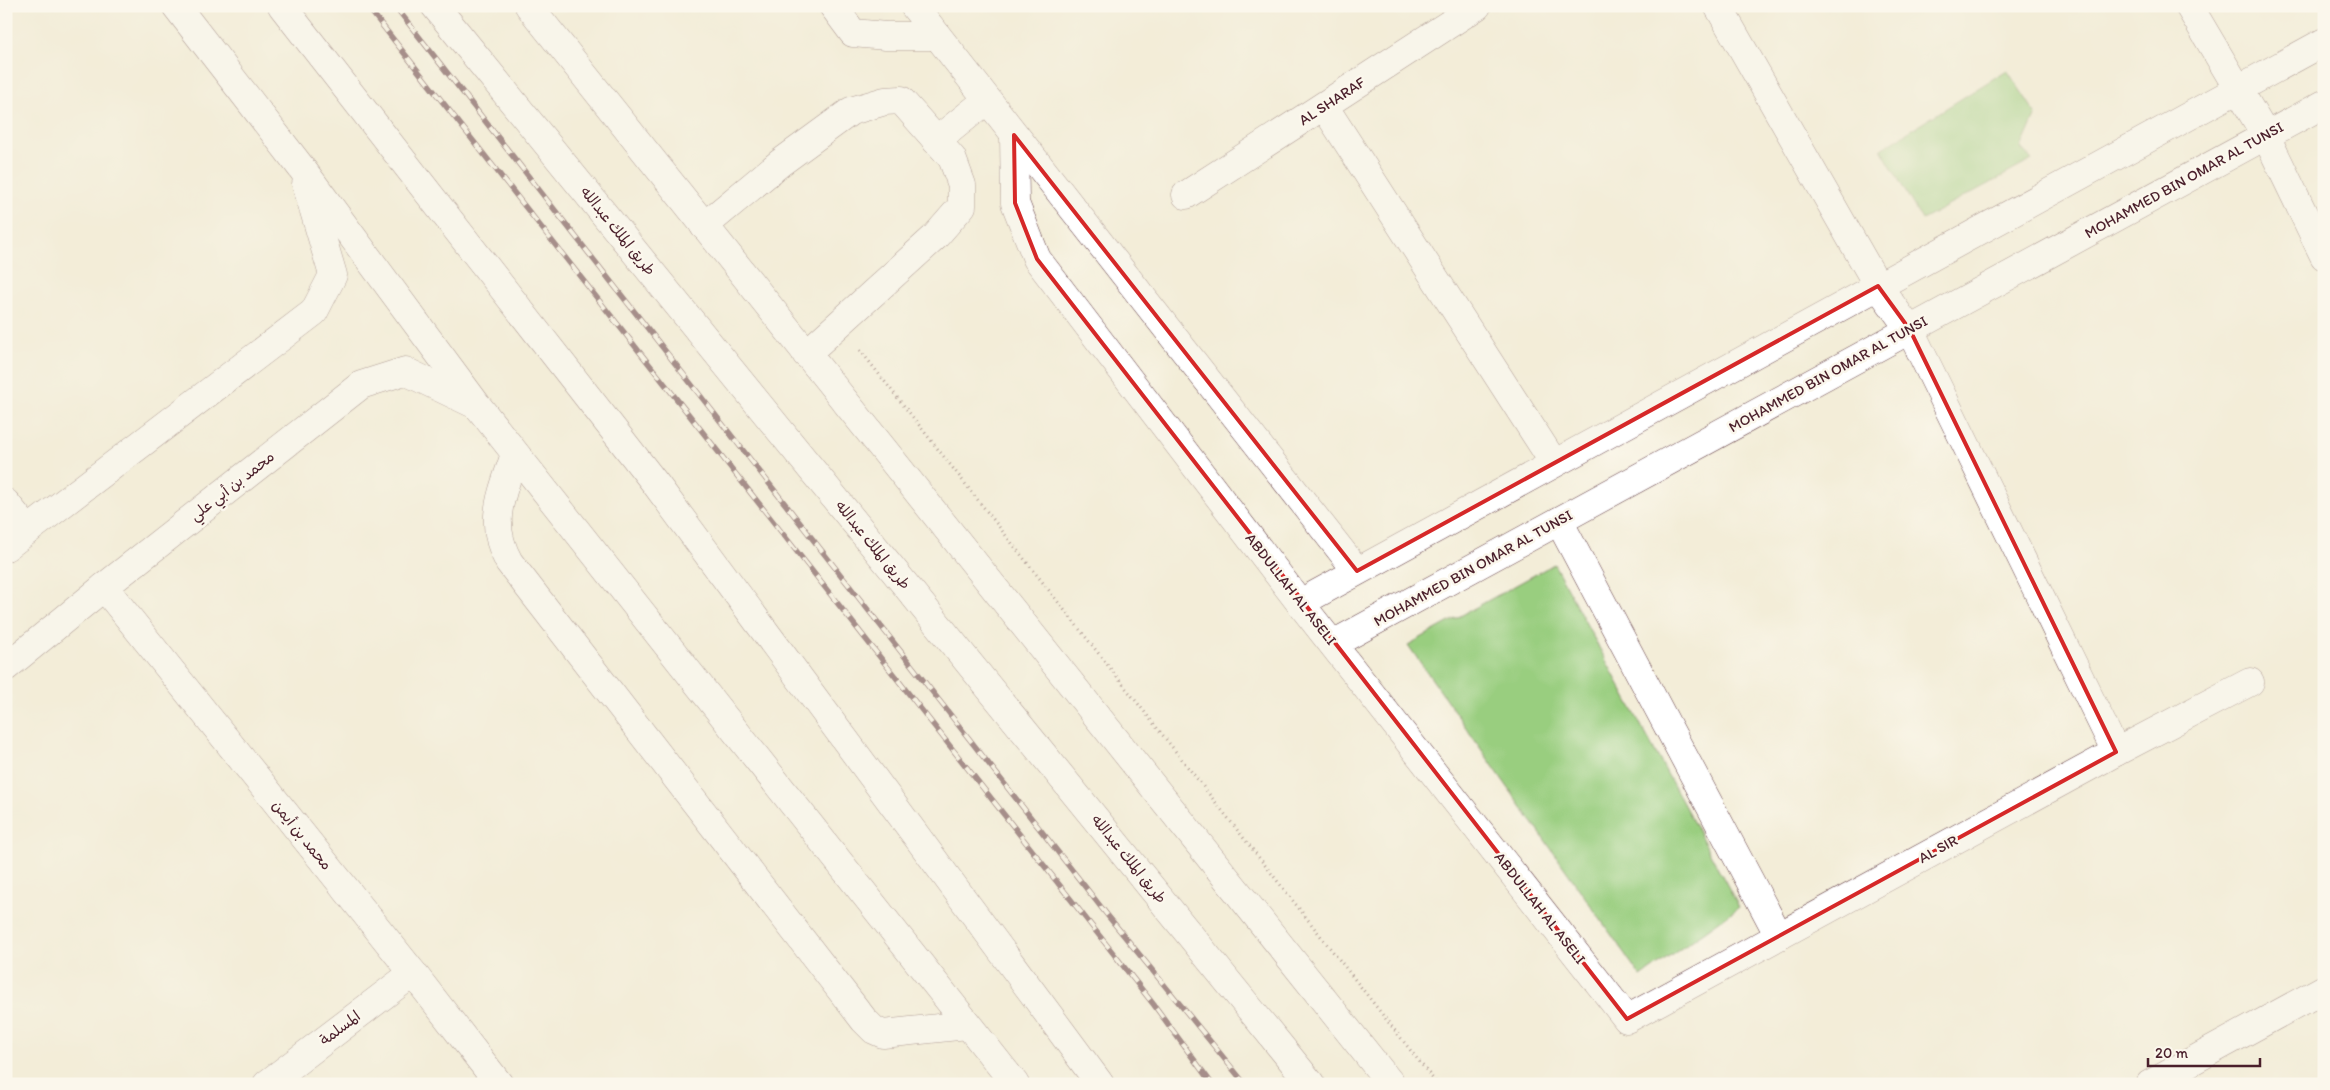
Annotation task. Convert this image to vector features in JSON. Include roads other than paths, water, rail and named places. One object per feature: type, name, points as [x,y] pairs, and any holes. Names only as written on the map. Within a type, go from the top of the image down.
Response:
[{"type":"main road","points":[[176,6],[300,166],[515,454],[1015,1084]]},
{"type":"main road","points":[[282,6],[655,483],[1100,1084]]},
{"type":"main road","name":"طريق الملك عبدالله","points":[[435,6],[1311,1084]]},
{"type":"main road","points":[[530,6],[806,354],[1391,1084]]},
{"type":"main road","points":[[832,6],[853,32],[886,36],[937,36]]},
{"type":"main road","points":[[914,6],[1357,571]]},
{"type":"main road","name":"AL SHARAF","points":[[1186,195],[1477,6]]},
{"type":"main road","points":[[1718,6],[1878,286],[1910,330],[2116,752]]},
{"type":"main road","points":[[2189,6],[2266,136],[2324,256]]},
{"type":"main road","points":[[1300,602],[2324,42]]},
{"type":"main road","points":[[704,226],[780,164],[851,111],[885,101],[901,100],[952,158],[962,185],[962,206],[935,237],[806,354]]},
{"type":"main road","points":[[936,141],[987,100]]},
{"type":"main road","name":"MOHAMMED BIN OMAR AL TUNSI","points":[[1333,644],[2324,104]]},
{"type":"main road","points":[[1324,106],[1554,463]]},
{"type":"main road","name":"ABDULLAH AL ASELI","points":[[1014,135],[1015,203],[1037,259],[1300,602],[1627,1019]]},
{"type":"main road","points":[[6,547],[314,312],[333,275],[300,166]]},
{"type":"main road","name":"محمد بن أبي علي","points":[[6,667],[104,587],[361,385],[405,371],[477,405]]},
{"type":"main road","points":[[515,454],[498,504],[497,519],[502,549],[509,562],[864,1020],[874,1030],[883,1034],[967,1025]]},
{"type":"main road","points":[[6,503],[28,530]]},
{"type":"main road","points":[[1559,521],[1779,936]]},
{"type":"main road","name":"محمد بن أيمن","points":[[104,587],[500,1084]]},
{"type":"main road","name":"AL SIR","points":[[1627,1019],[2116,752],[2250,682]]},
{"type":"main road","name":"المسلمة","points":[[267,1084],[413,973]]},
{"type":"main road","points":[[2150,1084],[2324,989]]},
{"type":"railway","points":[[367,6],[1154,1005],[1212,1084]]},
{"type":"railway","points":[[395,6],[1108,916],[1245,1084]]}]
